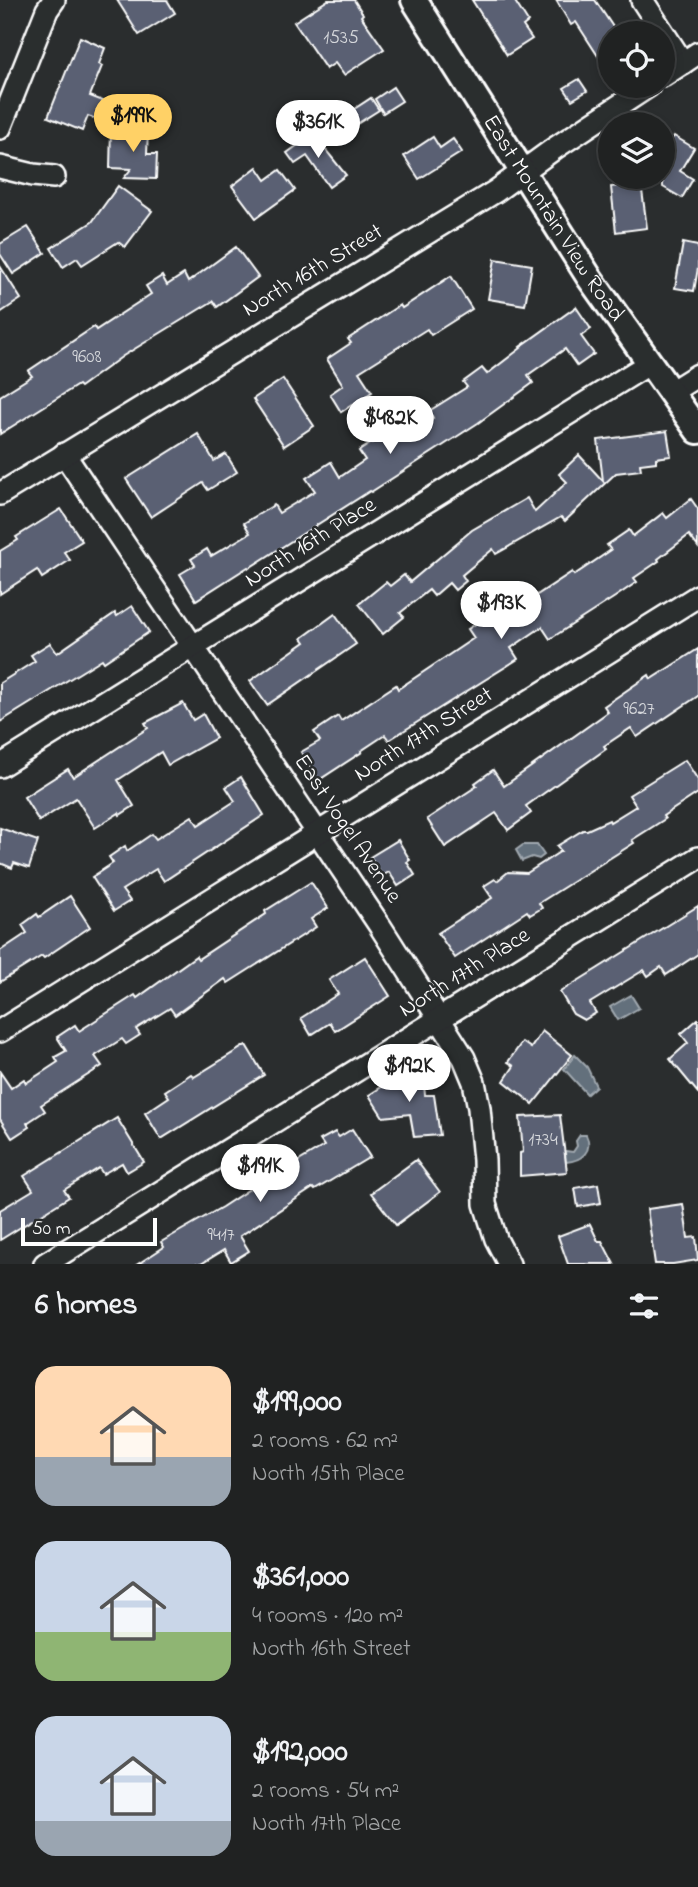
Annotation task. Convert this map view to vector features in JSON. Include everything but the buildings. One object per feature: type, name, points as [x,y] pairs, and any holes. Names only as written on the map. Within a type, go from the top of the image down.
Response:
[{"type":"street","points":[[0,128],[47,10],[54,0]]},
{"type":"street","name":"East Mountain View Road","points":[[414,0],[589,277],[698,431]]},
{"type":"street","points":[[642,0],[691,58],[675,68]]},
{"type":"street","name":"North 16th Street","points":[[0,494],[496,191],[631,98]]},
{"type":"street","points":[[0,167],[54,177]]},
{"type":"street","name":"North 16th Place","points":[[0,766],[650,363]]},
{"type":"street","points":[[671,392],[698,375]]},
{"type":"street","name":"East Vogel Avenue","points":[[64,454],[318,832],[464,1058],[474,1082],[483,1150],[485,1204],[496,1239],[509,1264]]},
{"type":"street","name":"North 17th Street","points":[[0,1031],[698,596]]},
{"type":"street","name":"North 17th Place","points":[[44,1264],[698,858]]},
{"type":"water","points":[[523,845],[537,845],[544,855],[539,859],[532,857],[522,861],[516,850]]},
{"type":"water","points":[[631,995],[639,1008],[618,1020],[610,1007]]},
{"type":"water","points":[[575,1055],[587,1067],[596,1086],[587,1094],[564,1069]]},
{"type":"water","points":[[580,1135],[586,1135],[588,1141],[585,1154],[577,1160],[566,1162],[565,1151],[573,1152]]}]
